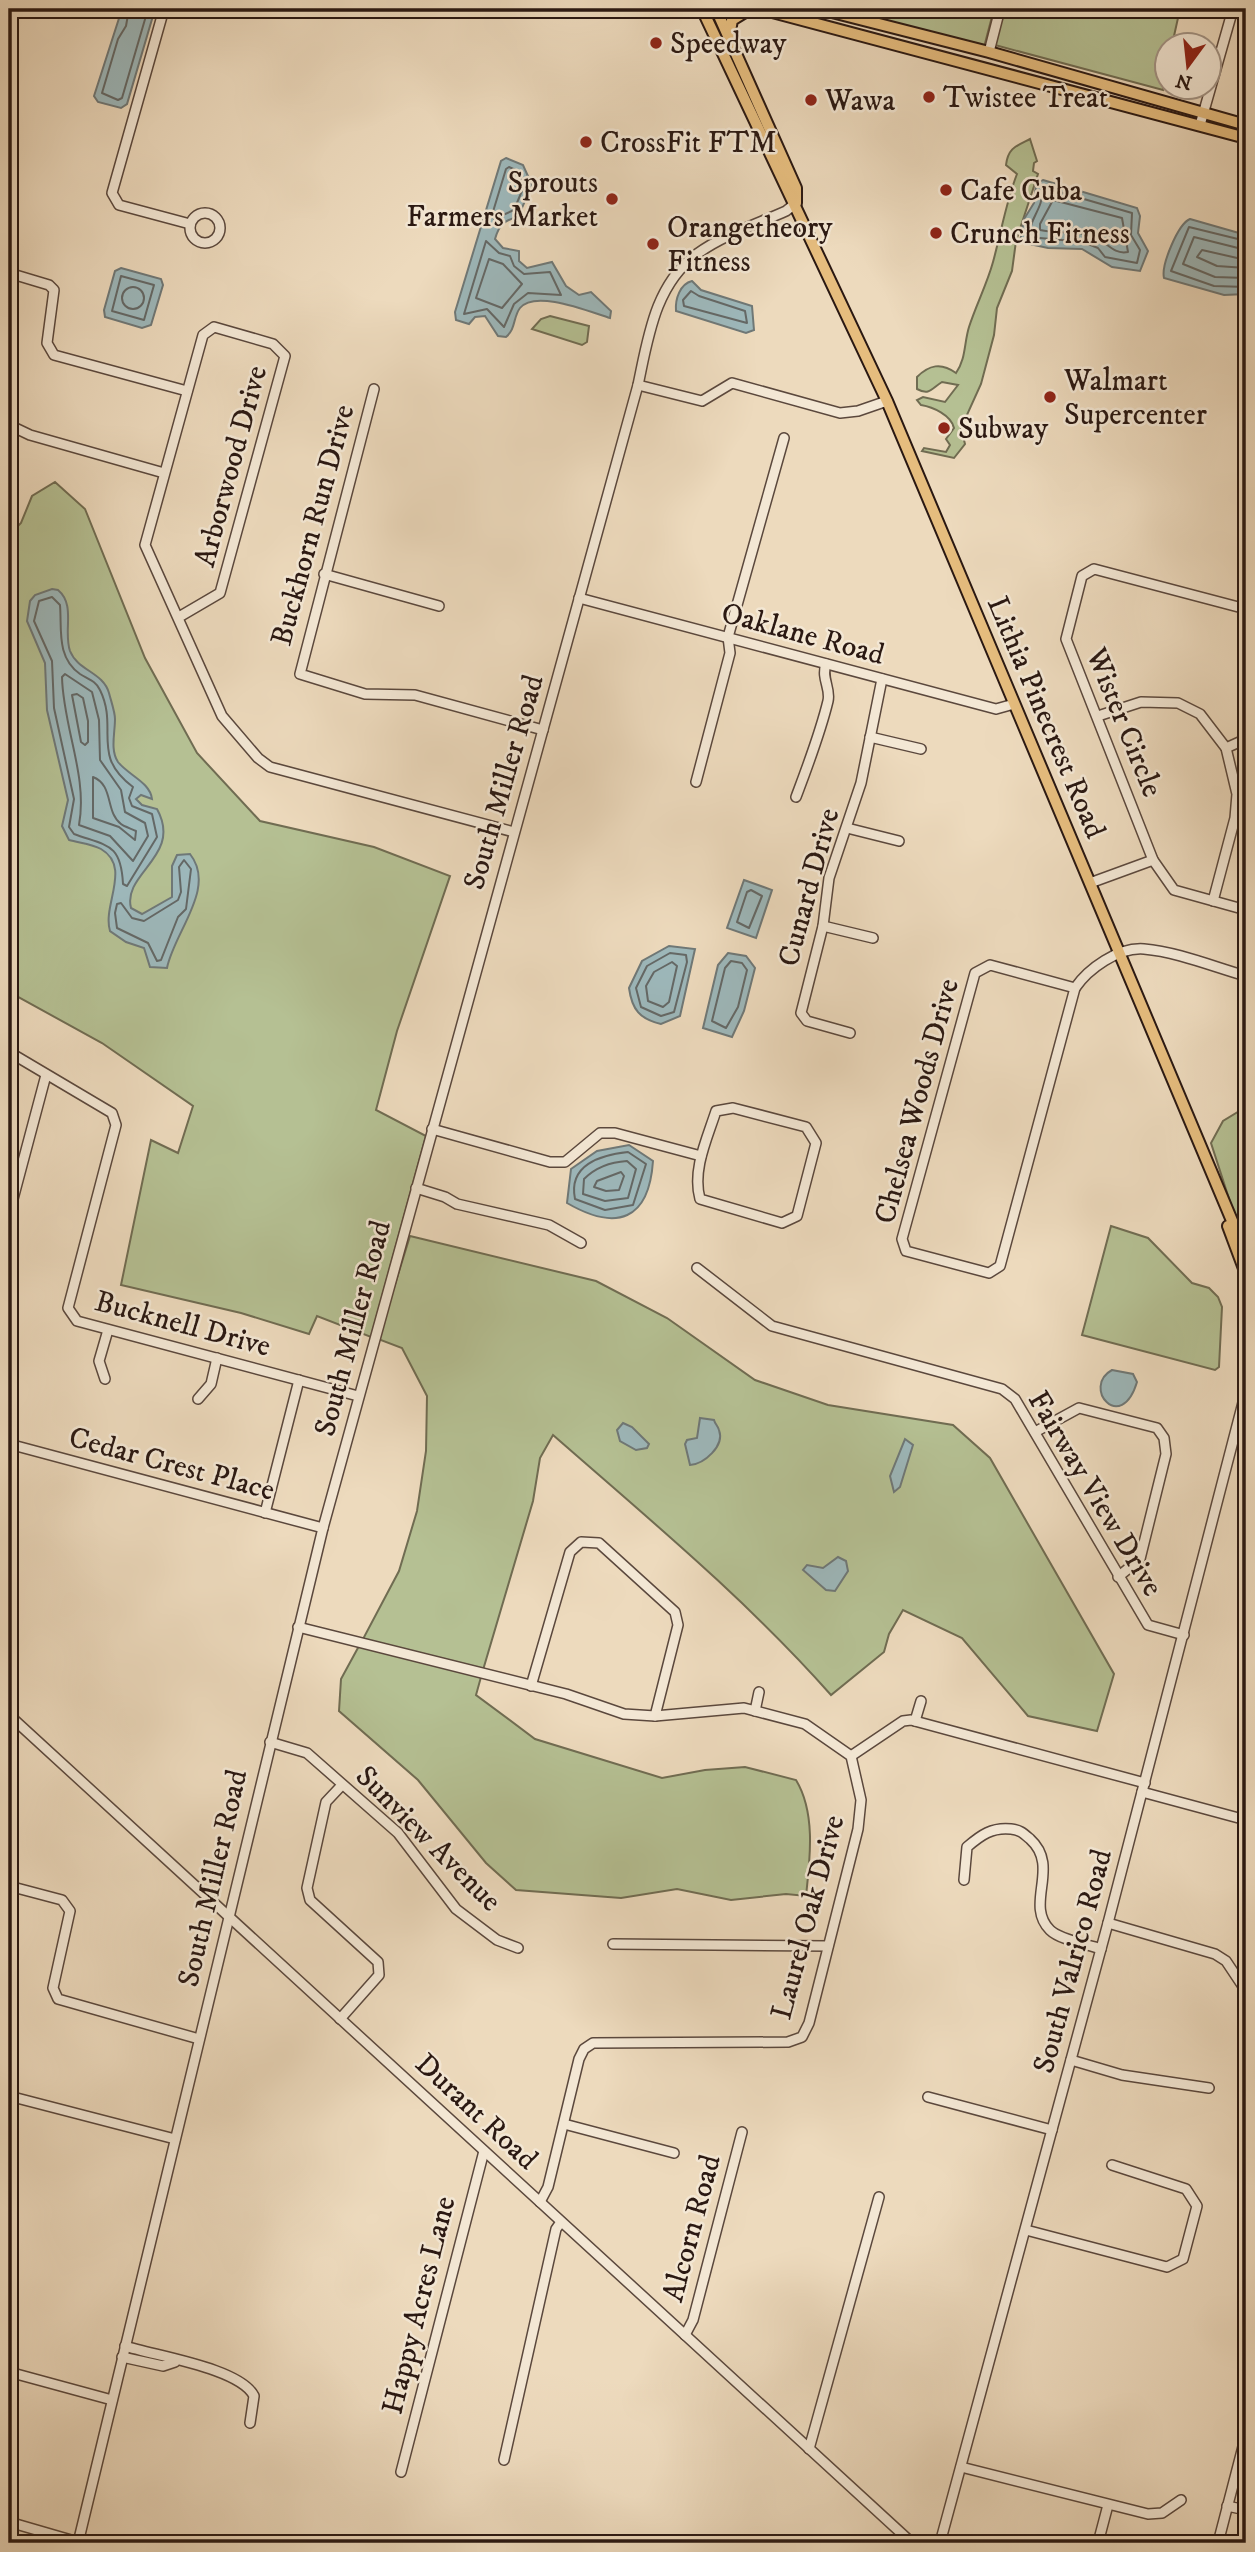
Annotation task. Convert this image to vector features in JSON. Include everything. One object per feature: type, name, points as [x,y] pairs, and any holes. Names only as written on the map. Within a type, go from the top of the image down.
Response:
[{"type":"main road","name":"Lithia Pinecrest Road","points":[[702,9],[786,192],[796,203],[887,401],[1246,1254]]},
{"type":"main road","name":"Lithia Pinecrest Road","points":[[716,9],[796,188],[796,203]]},
{"type":"main road","points":[[729,37],[732,20],[750,9]]},
{"type":"main road","points":[[761,9],[985,70],[1202,120],[1246,125]]},
{"type":"main road","points":[[820,9],[989,52],[1202,120],[1246,138]]},
{"type":"main road","points":[[985,70],[989,52]]},
{"type":"main road","points":[[1226,1206],[1227,1224],[1246,1274]]},
{"type":"street","points":[[164,9],[112,193],[119,205],[190,224]]},
{"type":"street","points":[[989,52],[1000,9]]},
{"type":"street","points":[[1202,120],[1233,9]]},
{"type":"street","name":"South Miller Road","points":[[78,2542],[323,1528],[658,306],[669,284],[685,264],[709,246],[786,211],[796,203]]},
{"type":"street","points":[[9,273],[49,285],[54,290],[47,343],[54,355],[187,391]]},
{"type":"street","name":"Arborwood Drive","points":[[178,617],[220,593],[285,356],[273,344],[214,327],[203,335],[145,545],[222,716],[258,758],[270,767],[514,832]]},
{"type":"street","points":[[638,385],[702,401],[732,383],[840,414],[887,401]]},
{"type":"street","name":"Buckhorn Run Drive","points":[[374,389],[300,674],[365,694],[415,695],[543,730]]},
{"type":"street","points":[[9,425],[30,435],[163,472]]},
{"type":"street","points":[[696,782],[730,653],[728,638],[784,438]]},
{"type":"street","name":"Wister Circle","points":[[1246,609],[1094,569],[1082,576],[1066,639],[1153,860],[1174,890],[1246,910]]},
{"type":"street","points":[[324,575],[439,606]]},
{"type":"street","name":"Oaklane Road","points":[[579,598],[996,709],[1014,704]]},
{"type":"street","points":[[796,797],[815,750],[829,698],[823,681],[826,664]]},
{"type":"street","name":"Cunard Drive","points":[[850,1033],[807,1021],[801,1013],[822,926],[829,878],[861,783],[882,679]]},
{"type":"street","points":[[1098,716],[1140,702],[1178,704],[1200,714],[1226,748],[1237,793],[1235,818],[1213,901]]},
{"type":"street","points":[[870,737],[920,749]]},
{"type":"street","points":[[1226,748],[1246,739]]},
{"type":"street","points":[[847,828],[899,841]]},
{"type":"street","points":[[1090,883],[1153,860]]},
{"type":"street","points":[[822,926],[873,938]]},
{"type":"street","points":[[1075,988],[1087,971],[1120,954],[1146,949],[1246,975]]},
{"type":"street","name":"Chelsea Woods Drive","points":[[990,965],[1075,988],[1000,1266],[989,1273],[906,1251],[902,1239],[975,973],[990,965]]},
{"type":"street","name":"Bucknell Drive","points":[[9,1052],[112,1113],[116,1125],[68,1308],[77,1321],[358,1396]]},
{"type":"street","points":[[9,1214],[46,1075]]},
{"type":"street","points":[[733,1108],[806,1127],[816,1143],[797,1216],[782,1223],[699,1199],[696,1186],[701,1156],[716,1111],[733,1108]]},
{"type":"street","points":[[432,1129],[550,1162],[565,1162],[600,1133],[615,1133],[701,1156]]},
{"type":"street","points":[[416,1188],[445,1196],[457,1204],[549,1225],[581,1243]]},
{"type":"street","name":"Fairway View Drive","points":[[697,1268],[772,1326],[1002,1389],[1015,1399],[1148,1625],[1184,1635]]},
{"type":"street","points":[[105,1378],[99,1361],[108,1329]]},
{"type":"street","points":[[198,1399],[211,1384],[217,1358]]},
{"type":"street","points":[[265,1513],[299,1380]]},
{"type":"street","name":"South Valrico Road","points":[[940,2543],[1108,1923],[1246,1391]]},
{"type":"street","points":[[1035,1432],[1079,1409],[1157,1428],[1164,1438],[1166,1454],[1140,1559],[1118,1577]]},
{"type":"street","name":"Cedar Crest Place","points":[[9,1444],[323,1528]]},
{"type":"street","points":[[531,1686],[570,1552],[581,1542],[599,1543],[676,1612],[678,1625],[655,1716]]},
{"type":"street","points":[[298,1627],[566,1694],[624,1714],[655,1716],[744,1709],[755,1711],[805,1724],[852,1756],[902,1721],[915,1721],[1143,1787],[1246,1820]]},
{"type":"street","points":[[755,1711],[759,1692]]},
{"type":"street","points":[[915,1721],[921,1701]]},
{"type":"street","name":"Durant Road","points":[[9,1715],[912,2543]]},
{"type":"street","name":"Sunview Avenue","points":[[270,1742],[307,1753],[398,1833],[456,1909],[498,1940],[518,1948]]},
{"type":"street","name":"Laurel Oak Drive","points":[[540,2202],[548,2187],[579,2059],[584,2049],[593,2043],[800,2040],[810,2024],[858,1829],[862,1800],[852,1756]]},
{"type":"street","points":[[340,2019],[379,1975],[377,1962],[310,1900],[307,1888],[326,1802],[342,1785]]},
{"type":"street","points":[[964,1880],[967,1847],[982,1834],[999,1828],[1020,1830],[1038,1847],[1045,1868],[1040,1900],[1043,1919],[1051,1931],[1101,1949]]},
{"type":"street","points":[[9,1886],[62,1900],[70,1911],[52,1988],[58,1999],[199,2039]]},
{"type":"street","points":[[1108,1923],[1215,1954],[1226,1961],[1246,1991]]},
{"type":"street","points":[[613,1944],[828,1946]]},
{"type":"street","points":[[1071,2060],[1122,2075],[1209,2088]]},
{"type":"street","points":[[9,2096],[175,2139]]},
{"type":"street","points":[[928,2097],[1052,2130]]},
{"type":"street","points":[[564,2124],[674,2153]]},
{"type":"street","name":"Alcorn Road","points":[[685,2335],[693,2320],[742,2132]]},
{"type":"street","name":"Happy Acres Lane","points":[[401,2472],[484,2151]]},
{"type":"street","points":[[1026,2230],[1167,2267],[1182,2259],[1197,2206],[1186,2189],[1112,2165]]},
{"type":"street","points":[[809,2449],[879,2197]]},
{"type":"street","points":[[504,2460],[556,2229],[561,2222]]},
{"type":"street","points":[[125,2346],[163,2366],[176,2362],[224,2374],[252,2391],[255,2402],[250,2423]]},
{"type":"street","points":[[122,2357],[149,2359]]},
{"type":"street","points":[[9,2372],[112,2400]]},
{"type":"street","points":[[1218,2543],[1246,2435]]},
{"type":"street","points":[[961,2467],[1148,2514],[1162,2513],[1181,2500]]},
{"type":"street","points":[[1098,2543],[1108,2505]]},
{"type":"street","points":[[1227,2506],[1246,2510]]},
{"type":"street","points":[[9,2522],[78,2542]]},
{"type":"green space","points":[[829,9],[994,9],[983,51]]},
{"type":"green space","points":[[1004,9],[1180,9],[1175,32],[1154,32],[1154,88],[995,45]]},
{"type":"green space","points":[[1030,139],[1037,161],[1033,171],[1038,174],[1016,241],[1012,271],[997,308],[994,335],[981,384],[961,428],[965,444],[954,458],[922,451],[924,448],[946,452],[950,445],[946,439],[954,428],[945,416],[921,405],[917,400],[923,397],[945,402],[958,385],[942,382],[925,392],[917,389],[917,377],[935,366],[945,367],[956,373],[959,368],[969,327],[991,270],[1017,174],[1006,165],[1007,159],[1014,148]]},
{"type":"green space","points":[[550,316],[589,326],[587,342],[582,345],[532,329],[541,319]]},
{"type":"green space","points":[[55,482],[85,509],[145,658],[197,753],[260,821],[374,847],[450,876],[397,1031],[376,1110],[426,1136],[371,1337],[317,1316],[309,1334],[241,1313],[121,1285],[151,1140],[178,1153],[193,1106],[102,1043],[9,992],[9,535],[21,523],[32,496]]},
{"type":"green space","points":[[1246,1107],[1246,1234],[1234,1214],[1211,1143],[1223,1121]]},
{"type":"green space","points":[[1111,1226],[1148,1238],[1192,1283],[1209,1288],[1218,1297],[1222,1307],[1219,1367],[1215,1370],[1082,1335]]},
{"type":"green space","points":[[410,1236],[596,1281],[667,1318],[755,1380],[828,1405],[953,1425],[990,1458],[1114,1674],[1097,1731],[1028,1716],[962,1638],[903,1610],[889,1634],[884,1652],[831,1695],[731,1593],[553,1435],[540,1458],[533,1501],[483,1670],[363,1639],[399,1571],[417,1511],[426,1451],[427,1396],[402,1348],[378,1339]]},
{"type":"green space","points":[[359,1646],[481,1677],[476,1695],[535,1739],[662,1778],[705,1770],[745,1767],[796,1780],[807,1807],[809,1821],[810,1852],[806,1896],[786,1894],[731,1900],[677,1889],[621,1898],[516,1890],[486,1863],[418,1780],[339,1711],[341,1679]]},
{"type":"water","points":[[122,9],[155,9],[127,104],[121,108],[98,102],[94,96]]},
{"type":"water","points":[[506,158],[523,165],[532,185],[518,217],[503,224],[495,239],[503,248],[519,251],[519,261],[527,268],[552,262],[566,286],[579,295],[591,292],[611,311],[610,318],[577,307],[538,301],[527,303],[520,308],[506,337],[498,336],[485,316],[475,317],[469,324],[456,320],[455,312],[501,161]]},
{"type":"water","points":[[1043,180],[1137,208],[1140,216],[1138,233],[1148,251],[1140,271],[1112,267],[1082,249],[1048,248],[1020,242],[1024,219],[1034,203],[1036,184]]},
{"type":"water","points":[[1190,219],[1246,235],[1246,294],[1224,295],[1164,278],[1171,246],[1180,228]]},
{"type":"water","points":[[121,268],[161,279],[163,285],[151,325],[142,328],[105,317],[104,310],[115,271]]},
{"type":"water","points":[[692,281],[701,290],[752,306],[754,330],[746,333],[676,311],[679,293],[684,285]]},
{"type":"water","points":[[52,589],[58,590],[66,603],[70,651],[79,663],[102,680],[109,693],[115,716],[114,747],[118,762],[147,788],[152,799],[141,795],[136,799],[142,805],[157,809],[163,825],[163,839],[158,852],[135,884],[131,908],[142,914],[172,897],[172,866],[177,855],[190,854],[197,867],[199,881],[196,896],[167,968],[150,967],[144,948],[126,942],[110,931],[115,876],[110,857],[101,849],[69,840],[62,826],[68,800],[47,710],[45,663],[27,621],[30,601],[35,595]]},
{"type":"water","points":[[744,880],[772,890],[756,938],[727,928]]},
{"type":"water","points":[[669,946],[695,949],[680,1016],[661,1024],[638,1012],[632,1002],[629,988],[642,961]]},
{"type":"water","points":[[728,953],[746,956],[755,968],[744,1011],[732,1037],[703,1028],[718,965]]},
{"type":"water","points":[[629,1145],[653,1161],[645,1197],[637,1208],[627,1215],[615,1218],[601,1217],[567,1203],[571,1169],[597,1151]]},
{"type":"water","points":[[1112,1370],[1133,1374],[1137,1382],[1130,1397],[1122,1405],[1114,1406],[1102,1395],[1104,1378]]},
{"type":"water","points":[[700,1418],[714,1420],[719,1430],[719,1442],[707,1458],[690,1465],[685,1444],[687,1440],[697,1438]]},
{"type":"water","points":[[623,1423],[632,1427],[649,1444],[647,1448],[636,1450],[620,1441],[617,1430]]},
{"type":"water","points":[[905,1439],[913,1445],[900,1487],[894,1492],[890,1476]]},
{"type":"water","points":[[838,1557],[846,1561],[848,1571],[835,1591],[826,1590],[803,1570],[807,1565],[823,1568]]},
{"type":"place","name":"Speedway","points":[[656,43]]},
{"type":"place","name":"Twistee Treat","points":[[929,97]]},
{"type":"place","name":"Wawa","points":[[811,100]]},
{"type":"place","name":"CrossFit FTM","points":[[586,142]]},
{"type":"place","name":"Cafe Cuba","points":[[946,190]]},
{"type":"place","name":"Sprouts Farmers Market","points":[[612,199]]},
{"type":"place","name":"Crunch Fitness","points":[[936,233]]},
{"type":"place","name":"Orangetheory Fitness","points":[[653,244]]},
{"type":"place","name":"Walmart Supercenter","points":[[1050,397]]},
{"type":"place","name":"Subway","points":[[944,428]]}]
